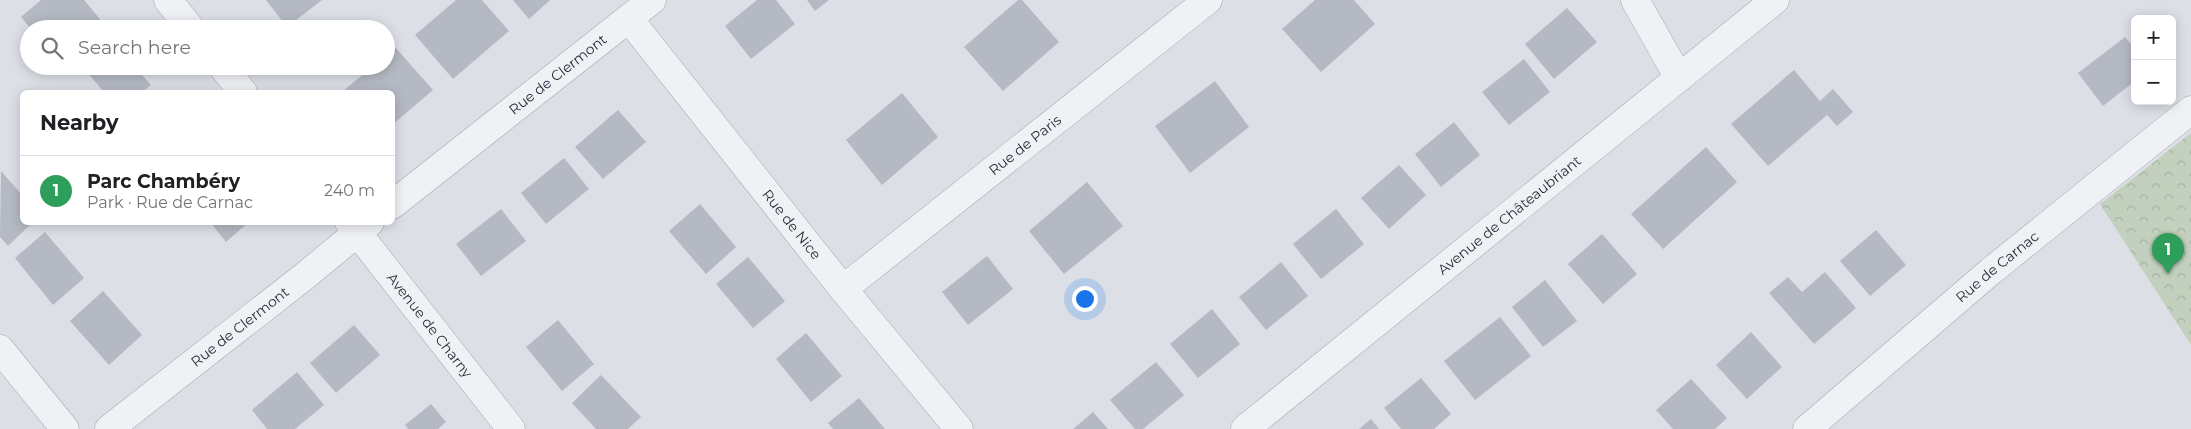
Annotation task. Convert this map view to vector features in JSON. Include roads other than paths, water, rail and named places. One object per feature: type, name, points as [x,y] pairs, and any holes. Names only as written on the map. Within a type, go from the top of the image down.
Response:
[{"type":"street","points":[[168,0],[184,20]]},
{"type":"street","name":"Rue de Clermont","points":[[395,203],[652,0]]},
{"type":"street","name":"Rue de Paris","points":[[843,289],[1208,0]]},
{"type":"street","points":[[1635,0],[1679,78]]},
{"type":"street","name":"Avenue de Châteaubriant","points":[[1244,429],[1775,0]]},
{"type":"street","name":"Rue de Nice","points":[[629,19],[843,289],[959,429]]},
{"type":"street","points":[[229,75],[241,90]]},
{"type":"street","name":"Rue de Carnac","points":[[1807,429],[1991,271],[2191,110]]},
{"type":"street","name":"Rue de Clermont","points":[[109,429],[298,281],[359,226]]},
{"type":"street","name":"Avenue de Charny","points":[[359,226],[511,429]]},
{"type":"street","points":[[0,349],[65,429]]},
{"type":"place","name":"Parc Chambéry","points":[[2168,274]]}]
